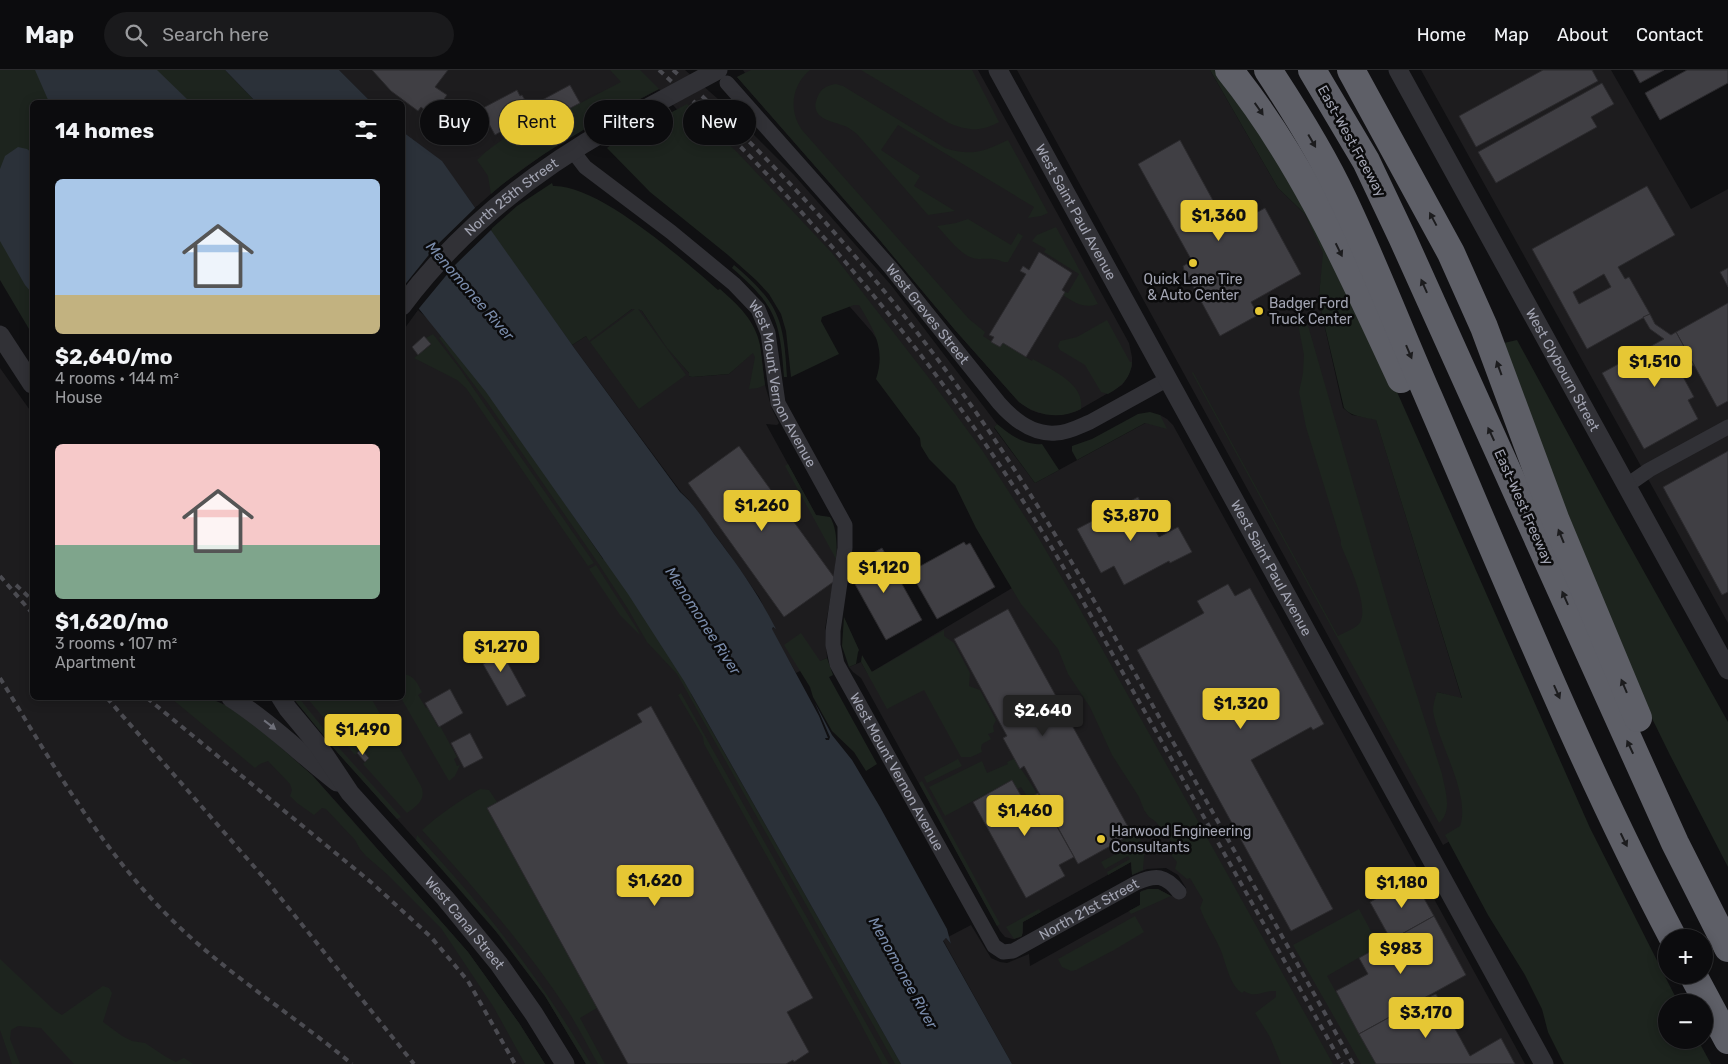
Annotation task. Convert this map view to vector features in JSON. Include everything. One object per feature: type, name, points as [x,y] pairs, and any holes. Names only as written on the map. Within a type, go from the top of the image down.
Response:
[{"type":"highway","points":[[1229,70],[1278,136],[1310,191],[1362,295],[1449,480],[1537,648]]},
{"type":"highway","points":[[1268,70],[1299,119],[1343,199],[1537,648],[1599,787],[1668,929]]},
{"type":"highway","name":"East-West Freeway","points":[[1312,70],[1366,162],[1402,237],[1674,843],[1728,948]]},
{"type":"highway","points":[[1351,70],[1451,253],[1484,327],[1556,521],[1650,746],[1728,942]]},
{"type":"highway","points":[[1698,984],[1728,1040]]},
{"type":"street","name":"West Saint Paul Avenue","points":[[998,70],[1544,1064]]},
{"type":"street","name":"West Clybourn Street","points":[[1398,70],[1728,670]]},
{"type":"street","name":"West Greves Street","points":[[723,76],[890,267],[999,403],[1008,413],[1025,426],[1043,433],[1058,434],[1090,422],[1168,379]]},
{"type":"street","name":"North 25th Street","points":[[405,302],[442,258],[508,195],[572,150],[612,127],[723,76]]},
{"type":"street","name":"West Mount Vernon Avenue","points":[[572,150],[586,167],[678,237],[734,284],[758,309],[768,333],[778,403],[844,525],[845,548],[833,631],[833,645],[837,664],[998,950]]},
{"type":"street","points":[[0,335],[30,381]]},
{"type":"street","points":[[1626,486],[1648,470],[1728,427]]},
{"type":"street","name":"West Canal Street","points":[[234,700],[278,731],[350,793]]},
{"type":"street","name":"West Canal Street","points":[[282,700],[318,745],[350,793],[474,932],[520,992],[565,1064]]},
{"type":"street","name":"North 21st Street","points":[[998,950],[1008,953],[1017,949],[1144,880],[1157,877],[1164,878],[1179,892]]},
{"type":"shaded area","points":[[0,70],[225,70],[254,100],[30,100],[30,331],[0,280]]},
{"type":"shaded area","points":[[339,70],[685,70],[719,100],[683,100],[683,116],[673,105],[673,100],[669,100],[659,89],[638,100],[584,100],[584,129],[574,135],[574,100],[499,100],[499,145],[557,145],[501,185],[475,208],[442,162],[405,134],[405,100],[369,100]]},
{"type":"shaded area","points":[[610,70],[640,70],[659,89],[638,100],[586,100],[621,82]]},
{"type":"shaded area","points":[[743,70],[978,70],[1129,343],[1132,366],[1122,385],[1077,411],[1061,415],[1039,413],[1019,402],[737,77],[745,73]]},
{"type":"shaded area","points":[[751,70],[810,70],[799,83],[794,98],[795,114],[802,130],[969,319],[985,332],[983,336],[1000,347],[1003,343],[1065,378],[1078,392],[1081,400],[1081,409],[1065,415],[1049,415],[1033,411],[1019,402],[737,77]]},
{"type":"shaded area","points":[[861,70],[972,70],[999,122],[980,129],[956,126]]},
{"type":"shaded area","points":[[1017,70],[1210,70],[1278,188],[1305,214],[1324,254],[1319,296],[1320,306],[1343,408],[1352,415],[1376,419],[1462,699],[1437,692],[1473,828],[1443,845]]},
{"type":"shaded area","points":[[1210,70],[1217,70],[1236,91],[1355,297],[1590,828],[1658,962],[1658,984],[1669,984],[1674,994],[1658,994],[1658,1049],[1703,1049],[1711,1064],[1564,1064],[1548,1032],[1542,1009],[1525,975],[1488,915],[1445,835],[1460,826],[1462,813],[1461,799],[1458,784],[1436,724],[1433,706],[1437,692],[1462,698],[1376,420],[1354,415],[1344,408],[1320,306],[1319,296],[1323,253],[1305,214],[1278,188]]},
{"type":"shaded area","points":[[1421,70],[1611,70],[1691,209],[1728,189],[1728,623]]},
{"type":"shaded area","points":[[836,84],[843,86],[945,148],[954,151],[970,152],[985,150],[1008,140],[1048,213],[1028,218],[1034,207],[898,125],[881,150],[920,176],[914,186],[955,211],[928,215],[857,134],[847,127],[829,121],[819,115],[816,110],[816,104],[819,93],[825,87]]},
{"type":"shaded area","points":[[584,101],[584,130],[574,136],[574,106]]},
{"type":"shaded area","points":[[683,106],[683,145],[730,145],[832,253],[982,450],[1038,537],[1076,602],[1333,1064],[1281,1064],[1270,1037],[1255,1013],[1276,997],[1276,991],[1252,994],[1244,991],[1242,993],[1234,985],[1219,946],[1200,908],[1203,900],[1190,878],[1187,879],[1175,869],[1177,862],[1172,856],[1174,847],[1169,837],[1144,810],[1139,797],[1112,755],[1090,707],[1068,674],[1058,649],[1021,604],[976,528],[955,485],[929,459],[921,446],[920,438],[876,379],[880,358],[877,340],[859,305],[854,305],[822,317],[821,321],[839,354],[791,377],[786,331],[781,314],[769,294],[728,255],[650,192],[607,148],[611,145],[673,145],[673,111]]},
{"type":"shaded area","points":[[756,137],[794,175],[891,285],[997,424],[994,428],[1035,483],[1160,415],[1173,425],[1525,1064],[1012,1064],[943,940],[946,938],[951,944],[948,937],[971,925],[991,958],[1007,963],[1029,954],[1030,966],[1140,905],[1141,891],[1158,889],[1171,896],[1186,888],[1178,875],[1166,868],[1147,869],[1132,875],[1131,862],[1023,922],[1021,937],[1013,939],[1005,937],[861,678],[849,667],[861,662],[868,674],[1027,579],[986,506],[872,332],[708,145],[756,145]]},
{"type":"shaded area","points":[[498,142],[499,145],[559,145],[530,163],[491,194],[488,176],[477,160]]},
{"type":"shaded area","points":[[552,183],[553,186],[572,189],[593,197],[616,210],[663,243],[733,301],[750,321],[758,336],[765,385],[749,389],[755,357],[753,353],[729,374],[689,376],[689,373],[667,348],[642,311],[638,309],[686,375],[639,409],[590,342],[635,309],[632,309],[589,341],[586,336],[572,345],[490,230],[517,206]]},
{"type":"shaded area","points":[[968,219],[1011,245],[1018,233],[1023,236],[1008,262],[995,259],[975,259],[968,256],[958,249],[937,226]]},
{"type":"shaded area","points":[[1056,227],[1098,304],[1088,306],[1076,303],[1063,295],[1065,292],[1068,293],[1079,274],[1044,252],[1046,249],[1032,241],[1037,235]]},
{"type":"shaded area","points":[[734,265],[761,291],[770,302],[776,314],[784,341],[787,377],[784,377],[780,341],[773,315],[758,293],[732,268]]},
{"type":"shaded area","points":[[637,308],[642,311],[667,347],[689,373],[689,376],[692,377],[729,374],[760,346],[765,385],[772,409],[779,423],[777,425],[766,424],[816,515],[831,518],[836,539],[837,551],[825,629],[827,658],[796,673],[771,629],[774,628],[759,597],[724,547],[572,345],[586,336],[589,340],[632,309]]},
{"type":"shaded area","points":[[418,310],[428,319],[486,392],[684,681],[901,1064],[586,1064],[545,996],[485,917],[337,752],[295,700],[405,700],[405,328]]},
{"type":"shaded area","points":[[1107,320],[1130,362],[1132,362],[1130,373],[1124,381],[1108,394],[1101,392],[1085,365],[1060,350],[1058,346],[1060,341],[1077,337]]},
{"type":"shaded area","points":[[1301,320],[1309,329],[1389,608],[1442,774],[1447,806],[1446,813],[1439,823],[1192,373],[1338,636],[1359,624],[1362,617],[1362,607],[1357,584],[1341,545],[1306,427],[1299,392],[1304,355],[1298,324]]},
{"type":"shaded area","points":[[448,333],[603,559],[607,556],[693,690],[691,694],[901,1064],[895,1064],[677,674],[647,642],[598,563],[487,402],[439,338]]},
{"type":"shaded area","points":[[433,334],[460,369],[594,563],[588,566],[466,388],[457,380],[414,358],[431,345],[426,338]]},
{"type":"shaded area","points":[[1517,340],[1728,722],[1728,867],[1640,694],[1604,613],[1504,343]]},
{"type":"shaded area","points":[[0,368],[30,410],[30,700],[214,700],[225,705],[312,775],[339,805],[468,952],[519,1023],[545,1064],[0,1064]]},
{"type":"shaded area","points":[[1150,412],[1160,415],[1167,429],[1145,423],[1077,460],[1072,451],[1072,446],[1092,439],[1138,414]]},
{"type":"shaded area","points":[[997,424],[1023,441],[1042,444],[1059,470],[1035,483],[994,427]]},
{"type":"shaded area","points":[[788,464],[816,515],[830,517],[836,537],[836,559],[785,466]]},
{"type":"shaded area","points":[[596,565],[640,635],[620,615],[589,569]]},
{"type":"shaded area","points":[[844,617],[859,650],[856,664],[849,667],[842,646]]},
{"type":"shaded area","points":[[944,630],[944,636],[954,643],[970,673],[969,686],[980,690],[996,720],[993,726],[994,732],[988,734],[991,739],[982,744],[982,752],[971,757],[961,757],[924,690],[887,709],[861,662],[862,655],[872,672]]},
{"type":"shaded area","points":[[801,633],[820,661],[827,658],[833,675],[829,677],[877,764],[866,771],[854,752],[832,731],[813,697],[810,687],[784,645]]},
{"type":"shaded area","points":[[405,675],[413,678],[417,683],[422,692],[418,695],[438,727],[440,726],[457,757],[454,759],[457,766],[460,765],[455,776],[449,781],[402,700],[405,700]]},
{"type":"shaded area","points":[[681,693],[889,1064],[882,1064],[704,744],[703,737],[678,695]]},
{"type":"shaded area","points":[[173,700],[214,700],[225,705],[252,722],[312,775],[468,952],[519,1023],[545,1064],[525,1064],[493,1006],[441,928],[388,875],[366,856],[355,840],[326,809],[322,808],[314,815],[297,803],[290,796],[292,790],[290,784],[268,761],[255,768]]},
{"type":"shaded area","points":[[295,700],[301,700],[340,749],[401,817],[397,819],[337,752]]},
{"type":"shaded area","points":[[309,700],[372,700],[421,786],[423,795],[420,802],[407,813],[363,764],[369,758],[361,749],[355,755]]},
{"type":"shaded area","points":[[958,759],[962,766],[927,783],[924,777]]},
{"type":"shaded area","points":[[1014,759],[1037,794],[1028,798],[1021,787],[1017,789],[1012,780],[945,816],[929,787],[982,761],[987,773],[1008,764],[1007,762]]},
{"type":"shaded area","points":[[922,781],[1000,924],[997,926],[919,783]]},
{"type":"shaded area","points":[[480,789],[489,790],[497,802],[487,808],[597,1008],[580,1018],[605,1064],[598,1064],[568,1011],[535,963],[422,830],[450,808]]},
{"type":"shaded area","points":[[1133,834],[1138,837],[1143,845],[1143,870],[1132,875],[1131,862],[1108,875],[1107,872],[1130,859],[1128,856],[1105,869],[1101,862],[1114,855],[1111,848]]},
{"type":"shaded area","points":[[417,835],[465,889],[532,973],[591,1064],[586,1064],[545,996],[500,936],[416,840]]},
{"type":"shaded area","points":[[1148,889],[1158,889],[1171,896],[1131,914],[1129,911],[1140,905],[1140,892]]},
{"type":"shaded area","points":[[1039,909],[1041,912],[1023,922],[1022,936],[1014,939],[1006,927]]},
{"type":"shaded area","points":[[1359,909],[1379,946],[1327,976],[1376,1064],[1361,1064],[1293,945]]},
{"type":"shaded area","points":[[1135,916],[1144,932],[1076,970],[1071,971],[1062,967],[1058,959]]},
{"type":"shaded area","points":[[0,959],[54,1010],[62,1015],[103,986],[109,988],[112,993],[103,1022],[122,1036],[132,1041],[145,1043],[176,1062],[184,1058],[193,1064],[74,1064],[41,1028],[18,1026],[11,1030],[10,1039],[20,1064],[12,1064],[0,1030]]},
{"type":"water","points":[[35,70],[157,70],[188,100],[48,100]]},
{"type":"water","points":[[225,70],[339,70],[369,100],[254,100]]},
{"type":"water","name":"Menomonee River","points":[[405,133],[442,161],[575,349],[680,492],[699,512],[747,580],[776,629],[773,627],[772,629],[819,716],[828,738],[825,738],[826,740],[829,740],[830,737],[815,703],[832,735],[852,760],[880,807],[947,929],[951,944],[946,938],[943,941],[1012,1064],[901,1064],[684,681],[628,594],[486,392],[405,291]]},
{"type":"water","points":[[18,147],[30,151],[30,291],[0,241],[0,169],[5,156]]},
{"type":"pier","points":[[477,206],[492,229],[454,266],[416,312],[405,298],[405,285],[436,246]]},
{"type":"building","points":[[372,70],[448,70],[435,87],[447,95],[443,100],[420,100],[418,111],[391,91]]},
{"type":"building","points":[[1543,70],[1592,70],[1598,81],[1476,147],[1459,116]]},
{"type":"building","points":[[1633,70],[1664,70],[1640,83]]},
{"type":"building","points":[[1687,70],[1728,70],[1728,83],[1660,120],[1645,93]]},
{"type":"building","points":[[1602,83],[1614,104],[1591,117],[1597,127],[1496,183],[1478,152]]},
{"type":"building","points":[[570,85],[580,103],[574,106],[574,100],[542,100]]},
{"type":"building","points":[[517,90],[525,100],[499,100],[499,133],[495,135],[489,124],[489,105]]},
{"type":"building","points":[[1180,140],[1228,228],[1265,208],[1301,274],[1251,302],[1258,315],[1220,336],[1184,270],[1183,266],[1192,261],[1138,164]]},
{"type":"building","points":[[1647,186],[1675,235],[1618,267],[1625,279],[1629,277],[1650,314],[1587,349],[1532,249]],"holes":[[[1604,274],[1611,287],[1579,304],[1573,292]]]},
{"type":"building","points":[[1039,252],[1072,273],[1062,290],[1065,292],[1026,357],[1003,343],[1000,347],[991,342],[994,337],[989,335],[1026,274],[1020,271],[1023,266],[1029,270]]},
{"type":"building","points":[[1728,268],[1728,287],[1720,272]]},
{"type":"building","points":[[1728,303],[1728,401],[1717,407],[1676,332]]},
{"type":"building","points":[[1650,314],[1655,324],[1671,335],[1676,332],[1694,365],[1681,373],[1694,397],[1688,400],[1698,419],[1644,449],[1602,373],[1664,339],[1650,329],[1643,317]]},
{"type":"building","points":[[424,336],[431,344],[418,355],[412,347]]},
{"type":"building","points":[[739,446],[836,580],[784,617],[688,483]]},
{"type":"building","points":[[1728,451],[1728,592],[1722,595],[1663,487]]},
{"type":"building","points":[[1138,497],[1159,537],[1178,527],[1192,552],[1170,563],[1169,561],[1124,585],[1114,566],[1101,573],[1077,529]]},
{"type":"building","points":[[964,542],[966,545],[970,543],[995,587],[937,619],[912,575],[916,572],[915,569]]},
{"type":"building","points":[[882,548],[922,620],[886,640],[846,568]]},
{"type":"building","points":[[1228,584],[1235,596],[1250,588],[1324,724],[1313,730],[1311,727],[1251,760],[1333,909],[1291,931],[1137,650],[1204,613],[1197,601]]},
{"type":"building","points":[[1008,609],[1132,834],[1078,864],[1024,766],[1020,769],[1003,738],[1007,736],[954,639]]},
{"type":"building","points":[[494,638],[526,696],[507,706],[483,664],[489,661],[486,657],[481,660],[477,653],[483,650],[480,645]]},
{"type":"building","points":[[450,689],[463,713],[439,727],[425,703]]},
{"type":"building","points":[[651,706],[813,998],[787,1012],[809,1052],[794,1062],[793,1060],[786,1064],[628,1064],[487,808],[642,722],[637,714]]},
{"type":"building","points":[[470,733],[483,758],[464,768],[451,743]]},
{"type":"building","points":[[361,749],[369,758],[365,762],[357,753]]},
{"type":"building","points":[[1012,780],[1024,801],[1038,793],[1074,857],[1059,865],[1065,876],[1026,898],[973,802]]},
{"type":"building","points":[[1413,879],[1434,916],[1391,940],[1370,902]]},
{"type":"building","points":[[1434,916],[1466,975],[1359,1034],[1336,991],[1368,974],[1359,958]]},
{"type":"building","points":[[1436,994],[1470,1056],[1501,1038],[1515,1064],[1376,1064],[1359,1034],[1428,996]]},
{"type":"railway","points":[[659,70],[672,82]]},
{"type":"railway","points":[[673,70],[681,77]]},
{"type":"railway","points":[[702,96],[783,176],[860,262],[933,353],[999,446],[1087,589],[1353,1064]]},
{"type":"railway","points":[[738,145],[797,207],[899,327],[954,399],[1006,474],[1077,592],[1342,1064]]},
{"type":"railway","points":[[0,576],[30,611]]},
{"type":"railway","points":[[16,585],[30,598]]},
{"type":"railway","points":[[0,678],[57,772],[98,833],[144,890],[169,917],[212,956],[352,1064]]},
{"type":"railway","points":[[109,700],[271,886],[414,1064]]},
{"type":"railway","points":[[149,700],[372,883],[431,937],[468,981],[515,1064]]},
{"type":"place","name":"Quick Lane Tire & Auto Center","points":[[1193,263]]},
{"type":"place","name":"Badger Ford Truck Center","points":[[1259,311]]},
{"type":"place","name":"Harwood Engineering Consultants","points":[[1101,839]]}]
